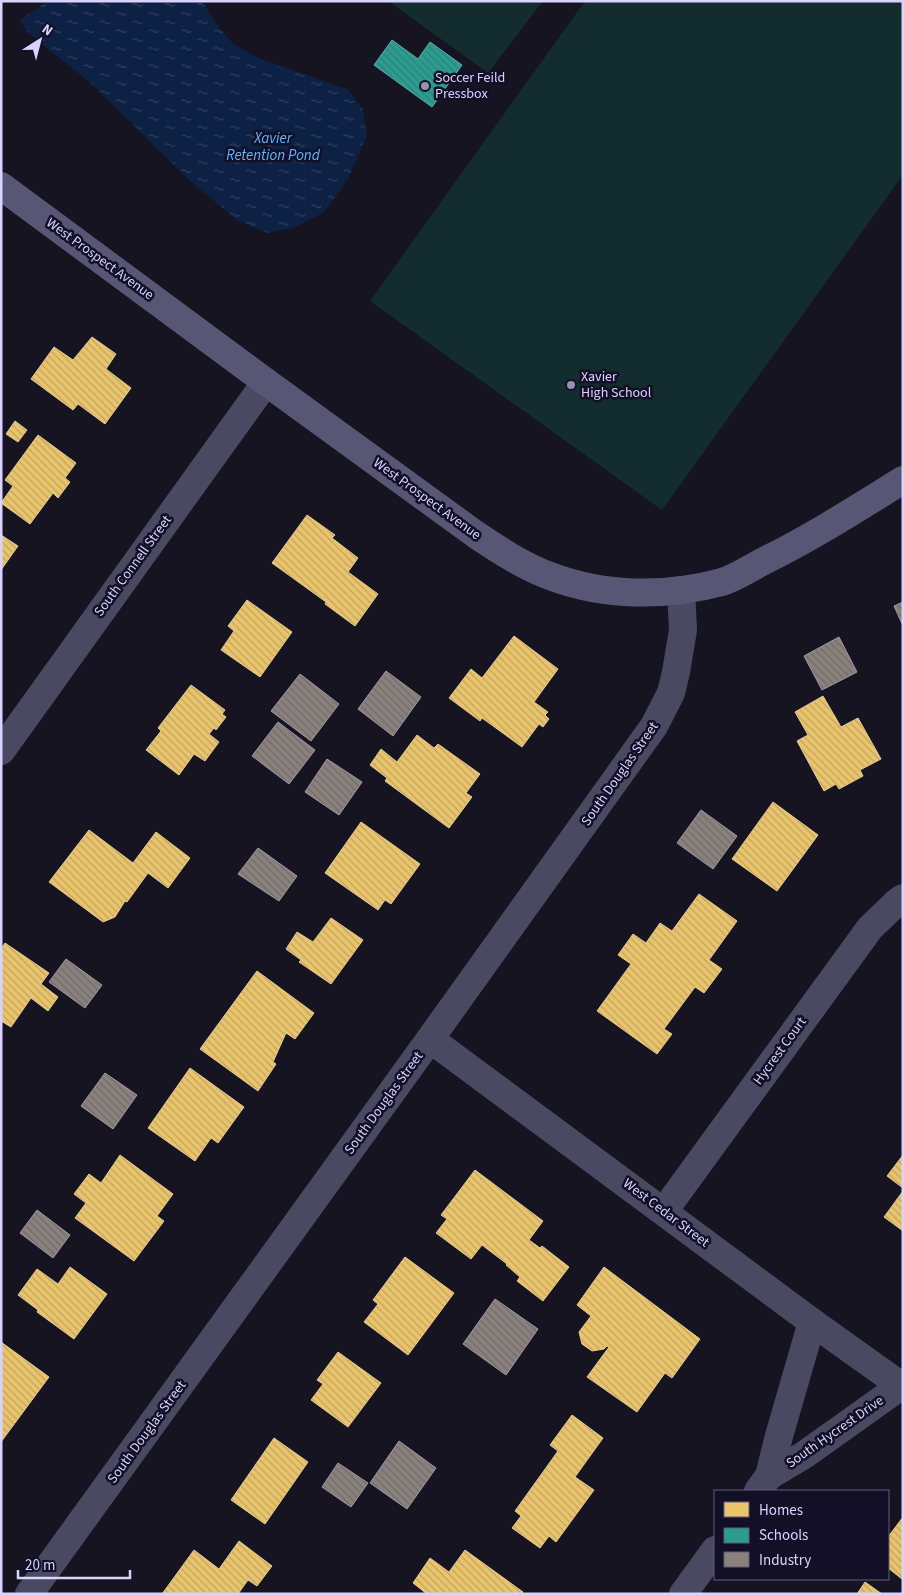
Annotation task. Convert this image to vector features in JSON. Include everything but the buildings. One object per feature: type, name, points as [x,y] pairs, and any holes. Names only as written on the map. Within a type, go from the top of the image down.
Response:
[{"type":"main road","name":"West Prospect Avenue","points":[[1,186],[475,534],[523,564],[550,576],[584,586],[620,592],[652,594],[723,582],[800,543],[903,480]]},
{"type":"street","name":"South Connell Street","points":[[1,751],[266,382]]},
{"type":"street","name":"South Douglas Street","points":[[30,1594],[659,718],[671,693],[676,672],[683,630],[681,590]]},
{"type":"street","name":"Hycrest Court","points":[[664,1211],[870,928],[903,898]]},
{"type":"street","name":"West Cedar Street","points":[[430,1039],[812,1322],[902,1386]]},
{"type":"street","name":"South Hycrest Drive","points":[[763,1484],[812,1322]]},
{"type":"street","name":"South Hycrest Drive","points":[[763,1484],[902,1386]]},
{"type":"street","points":[[683,1594],[714,1551]]},
{"type":"green space","points":[[388,1],[543,1],[488,73]]},
{"type":"green space","points":[[585,1],[903,1],[903,175],[662,510],[370,301]]},
{"type":"water","name":"Xavier Retention Pond","points":[[48,1],[202,1],[215,22],[232,43],[260,59],[347,89],[363,109],[367,135],[348,179],[324,212],[296,227],[268,233],[237,220],[187,178],[93,85],[28,33],[20,20]]},
{"type":"place","name":"Soccer Feild Pressbox","points":[[425,86]]},
{"type":"place","name":"Xavier High School","points":[[571,385]]}]
